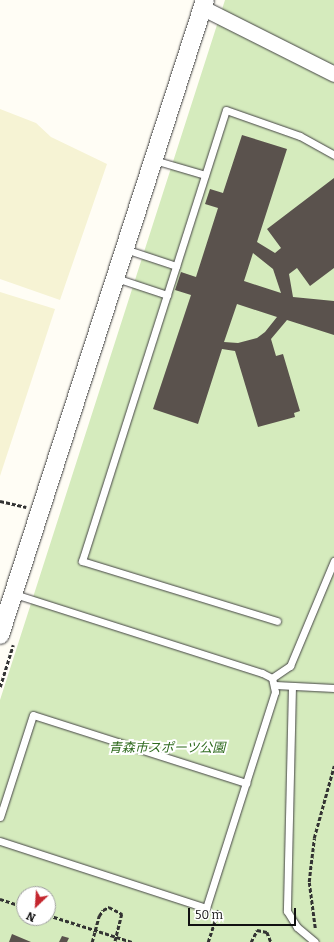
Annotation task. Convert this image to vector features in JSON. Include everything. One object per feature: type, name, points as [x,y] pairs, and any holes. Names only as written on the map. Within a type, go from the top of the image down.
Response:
[{"type":"street","points":[[0,635],[15,594],[204,4],[334,74]]},
{"type":"lane","points":[[277,621],[82,561],[226,110],[300,136],[334,155]]},
{"type":"lane","points":[[154,160],[205,175]]},
{"type":"lane","points":[[125,249],[176,266]]},
{"type":"lane","points":[[116,278],[167,295]]},
{"type":"lane","points":[[273,682],[290,666],[334,561]]},
{"type":"lane","points":[[15,594],[273,682],[292,686],[334,688]]},
{"type":"lane","points":[[0,841],[206,908],[274,699],[273,682]]},
{"type":"lane","points":[[292,686],[287,912],[296,927],[316,938]]},
{"type":"lane","points":[[0,817],[33,715],[246,783]]},
{"type":"path","points":[[0,501],[42,510]]},
{"type":"path","points":[[316,938],[309,882],[310,864],[314,838],[334,766]]},
{"type":"path","points":[[0,899],[16,904]]},
{"type":"path","points":[[92,942],[103,910],[109,907],[116,909],[122,914],[115,942]]},
{"type":"path","points":[[206,908],[218,912],[208,942]]},
{"type":"path","points":[[56,918],[132,942]]},
{"type":"path","points":[[251,942],[257,930],[267,932],[272,942]]},
{"type":"shaded area","points":[[0,109],[36,123],[51,137],[107,164],[60,300],[0,279]]},
{"type":"shaded area","points":[[0,292],[55,309],[0,476]]},
{"type":"green space","name":"青森市スポーツ公園","points":[[225,0],[334,0],[334,942],[0,942],[0,700]]},
{"type":"building","points":[[242,135],[287,149],[257,242],[275,253],[281,248],[267,229],[334,178],[334,268],[310,286],[297,268],[289,274],[293,297],[334,301],[334,335],[287,320],[271,339],[276,356],[283,354],[300,411],[294,413],[295,417],[258,427],[235,351],[222,349],[198,424],[153,409],[191,295],[175,290],[181,272],[196,277],[218,208],[205,204],[210,189],[223,193]],"holes":[[[253,253],[273,269],[281,293],[244,281]],[[237,304],[277,317],[265,332],[257,338],[238,343],[224,342]]]},
{"type":"building","points":[[12,934],[31,942],[9,942]]},
{"type":"building","points":[[62,936],[69,938],[67,942],[59,942]]}]
